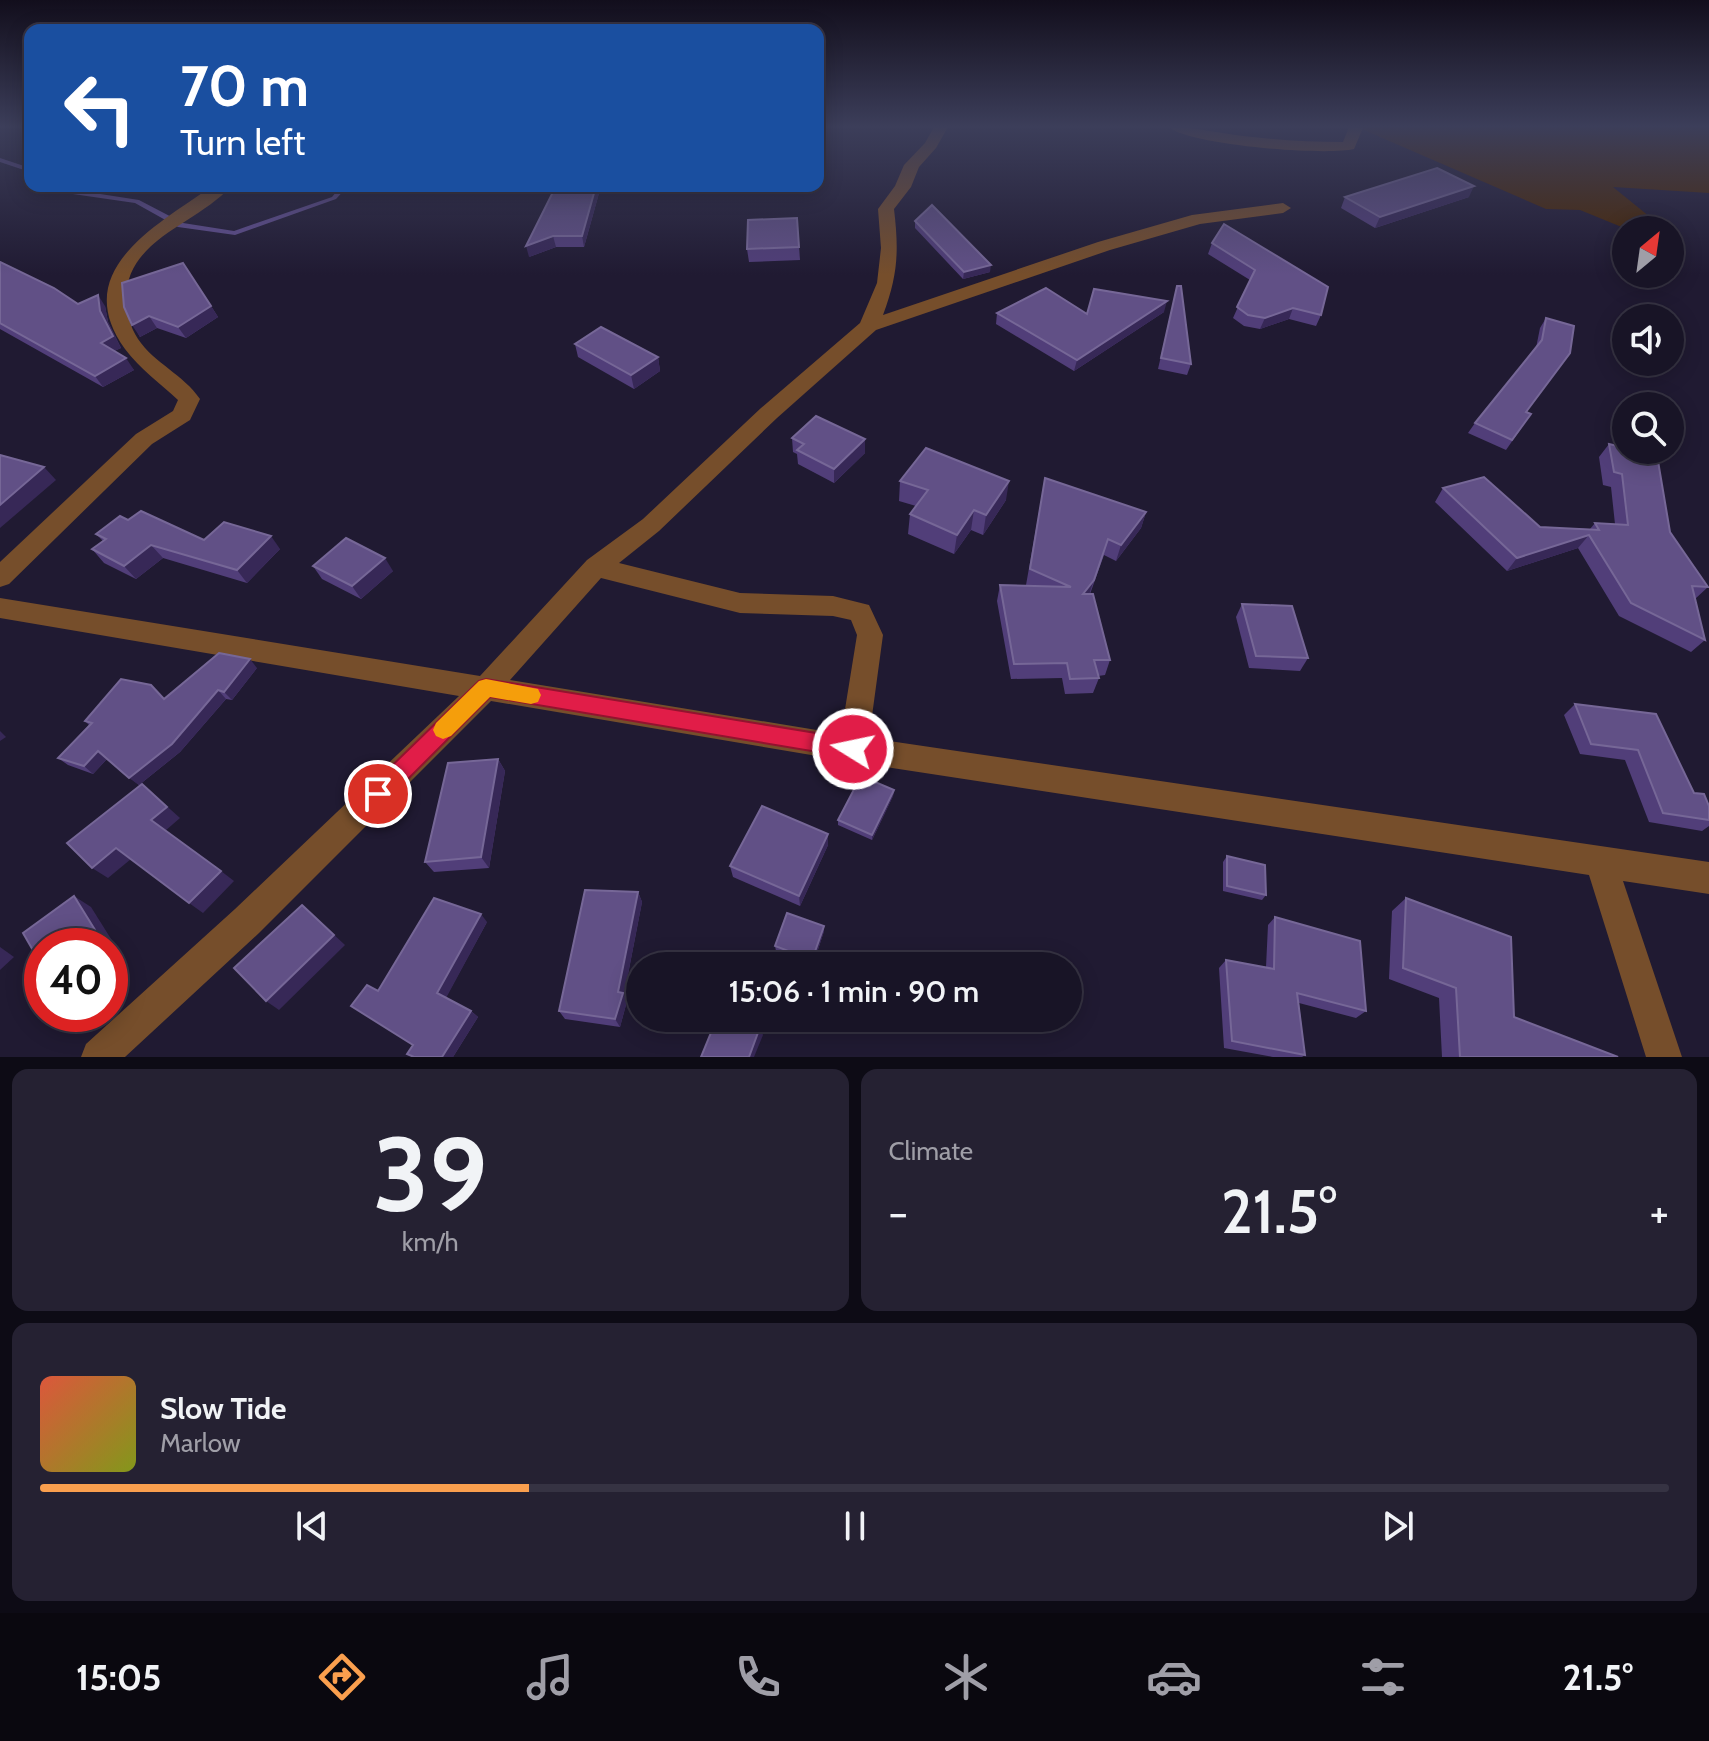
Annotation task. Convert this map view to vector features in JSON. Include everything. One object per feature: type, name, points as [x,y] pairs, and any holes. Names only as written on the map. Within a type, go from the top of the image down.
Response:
[{"type":"street","points":[[869,326],[886,283],[890,248],[886,209],[907,176]]},
{"type":"street","points":[[0,577],[144,439],[182,415],[189,399],[127,337],[117,312],[117,285],[129,256],[215,192]]},
{"type":"street","points":[[99,1057],[247,921],[486,688],[596,567],[651,525],[769,413],[869,326],[1104,246],[1184,223],[1283,208]]},
{"type":"street","points":[[596,567],[740,603],[833,606],[860,612],[870,635],[853,749]]},
{"type":"street","points":[[0,608],[853,749],[1709,878]]},
{"type":"street","points":[[1601,862],[1664,1057]]},
{"type":"shaded area","points":[[1471,176],[1709,176],[1709,193],[1613,187],[1649,216],[1612,216],[1612,223],[1580,210],[1546,209]]},
{"type":"building","points":[[1411,176],[1454,176],[1474,186],[1380,217],[1345,197]]},
{"type":"building","points":[[553,192],[594,192],[582,236],[553,236],[526,246]]},
{"type":"building","points":[[932,205],[991,265],[964,272],[915,221]]},
{"type":"building","points":[[797,218],[799,247],[747,249],[748,220]]},
{"type":"building","points":[[1224,224],[1328,287],[1321,315],[1293,308],[1265,318],[1248,315],[1237,307],[1255,270],[1212,243]]},
{"type":"building","points":[[0,262],[54,288],[78,304],[98,295],[100,311],[113,336],[101,343],[126,358],[95,376],[0,323]]},
{"type":"building","points":[[183,263],[211,306],[178,327],[149,316],[132,325],[124,307],[122,283]]},
{"type":"building","points":[[1177,286],[1181,286],[1191,364],[1161,358]]},
{"type":"building","points":[[1046,288],[1087,314],[1094,289],[1167,301],[1077,360],[997,313]]},
{"type":"building","points":[[1546,318],[1574,326],[1570,353],[1526,412],[1531,414],[1512,440],[1475,423],[1542,340]]},
{"type":"building","points":[[601,327],[658,357],[631,375],[575,344]]},
{"type":"building","points":[[816,416],[865,439],[834,469],[797,450],[804,444],[792,438]]},
{"type":"building","points":[[926,448],[1009,481],[986,515],[974,510],[957,535],[910,514],[928,490],[900,481]]},
{"type":"building","points":[[0,455],[44,467],[0,505]]},
{"type":"building","points":[[1613,464],[1659,464],[1670,532],[1708,587],[1692,586],[1705,640],[1631,603],[1589,535],[1517,558],[1443,488],[1484,477],[1540,527],[1599,530],[1595,523],[1628,525],[1622,474],[1614,472]]},
{"type":"building","points":[[1045,478],[1146,512],[1121,545],[1108,539],[1094,580],[1083,594],[1093,594],[1110,660],[1094,660],[1099,678],[1070,679],[1067,663],[1014,664],[1000,585],[1071,587],[1030,569]]},
{"type":"building","points":[[141,511],[204,540],[224,522],[271,536],[237,570],[151,545],[124,566],[92,549],[106,539],[96,534],[120,516],[128,520]]},
{"type":"building","points":[[346,538],[385,558],[352,586],[313,566]]},
{"type":"building","points":[[1242,604],[1292,606],[1308,658],[1256,656]]},
{"type":"building","points":[[219,653],[250,659],[224,692],[218,690],[172,744],[129,778],[98,751],[84,766],[58,758],[92,723],[85,721],[121,679],[151,685],[164,699]]},
{"type":"building","points":[[1575,704],[1656,714],[1694,793],[1704,794],[1709,806],[1709,820],[1663,813],[1638,750],[1591,744]]},
{"type":"building","points":[[498,759],[481,857],[425,862],[448,763]]},
{"type":"building","points":[[861,776],[894,790],[872,835],[838,820]]},
{"type":"building","points":[[142,784],[167,807],[151,820],[221,871],[189,903],[116,848],[92,868],[67,843]]},
{"type":"building","points":[[762,806],[828,834],[799,896],[730,866]]},
{"type":"building","points":[[1227,856],[1265,865],[1266,895],[1227,886]]},
{"type":"building","points":[[585,890],[638,892],[618,992],[623,993],[615,1019],[559,1011]]},
{"type":"building","points":[[74,896],[94,928],[30,928]]},
{"type":"building","points":[[434,898],[481,914],[437,993],[471,1011],[442,1057],[414,1057],[407,1054],[413,1045],[351,1006],[367,985],[378,991]]},
{"type":"building","points":[[1406,898],[1511,937],[1514,1017],[1618,1057],[1460,1057],[1456,988],[1403,968]]},
{"type":"building","points":[[302,905],[334,935],[266,1001],[234,968]]},
{"type":"building","points":[[787,913],[824,926],[815,952],[791,952],[775,946]]},
{"type":"building","points":[[1275,917],[1360,941],[1366,1011],[1297,993],[1305,1055],[1232,1041],[1226,960],[1274,969]]},
{"type":"building","points":[[711,1032],[758,1032],[749,1057],[701,1057]]},
{"type":"waterway","points":[[73,192],[137,201],[181,225],[235,233],[334,198],[340,192]]},
{"type":"slow traffic","points":[[443,730],[486,688],[531,695]]},
{"type":"route","points":[[378,794],[486,688],[853,749]]}]
